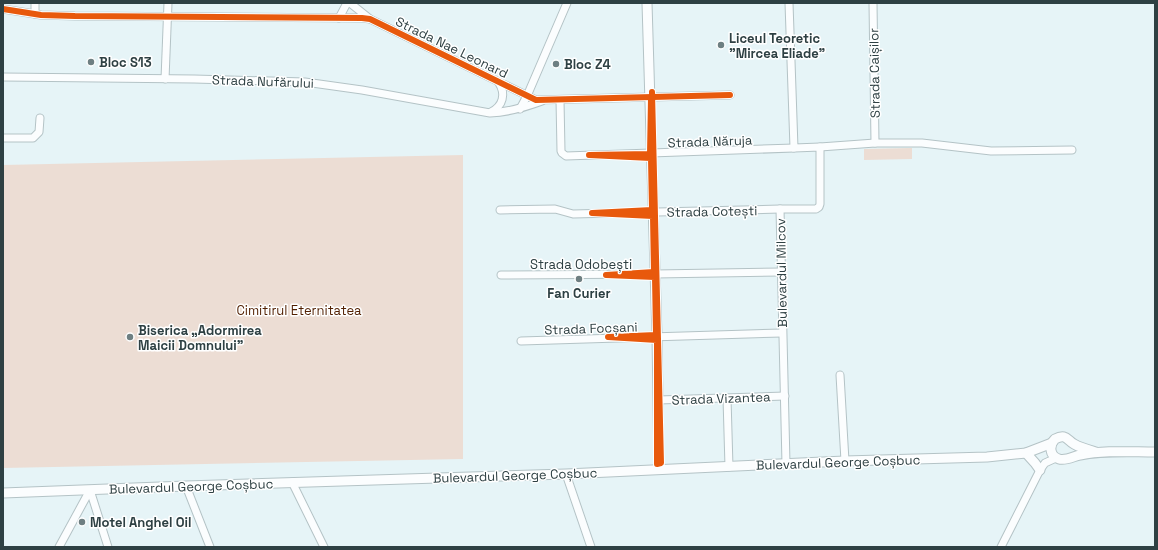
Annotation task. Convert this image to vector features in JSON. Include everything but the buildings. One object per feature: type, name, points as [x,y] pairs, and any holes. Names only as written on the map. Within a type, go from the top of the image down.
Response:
[{"type":"main road","points":[[647,3],[657,336],[659,469]]},
{"type":"main road","name":"Bulevardul George Coșbuc","points":[[4,493],[292,482],[566,474],[845,461],[987,457],[1026,453],[1052,444],[1055,439],[1061,436],[1067,438],[1073,444],[1096,452]]},
{"type":"main road","points":[[1052,444],[1051,449],[1055,457]]},
{"type":"main road","points":[[1067,458],[1073,452],[1073,444]]},
{"type":"main road","name":"Bulevardul George Coșbuc","points":[[1026,453],[1063,459],[1096,452],[1155,452]]},
{"type":"main road","points":[[1026,453],[1040,470]]},
{"type":"street","points":[[35,3],[35,14]]},
{"type":"street","points":[[165,79],[166,17],[168,3]]},
{"type":"street","points":[[340,18],[349,3],[370,19]]},
{"type":"street","points":[[520,109],[567,3]]},
{"type":"street","points":[[789,3],[794,148],[876,143],[922,143],[991,151],[1072,150]]},
{"type":"street","name":"Strada Caișilor","points":[[873,3],[876,143]]},
{"type":"street","name":"Strada Nae Leonard","points":[[3,9],[35,14],[75,16],[370,19],[516,91],[542,101],[730,95]]},
{"type":"street","name":"Strada Nufărului","points":[[3,78],[304,82],[362,90],[490,113],[520,109],[542,101]]},
{"type":"street","points":[[490,113],[498,107],[502,100],[502,90],[499,82]]},
{"type":"street","points":[[516,91],[522,91],[531,87]]},
{"type":"street","points":[[531,87],[535,96],[542,101]]},
{"type":"street","name":"Strada Năruja","points":[[560,100],[561,151],[564,155],[651,154],[794,148]]},
{"type":"street","points":[[3,138],[33,138],[39,132],[40,118]]},
{"type":"street","name":"Bulevardul Milcov","points":[[786,464],[780,209],[819,207],[820,147]]},
{"type":"street","name":"Strada Cotești","points":[[500,210],[555,209],[573,214],[780,209]]},
{"type":"street","name":"Strada Odobești","points":[[501,275],[781,272]]},
{"type":"street","name":"Strada Focșani","points":[[521,341],[782,332]]},
{"type":"street","points":[[840,375],[845,461]]},
{"type":"street","name":"Strada Vizantea","points":[[658,400],[785,396]]},
{"type":"street","points":[[727,398],[729,467]]},
{"type":"street","points":[[1001,547],[1040,470],[1045,463],[1055,457]]},
{"type":"street","points":[[566,474],[591,547]]},
{"type":"street","points":[[292,482],[324,547]]},
{"type":"street","points":[[186,486],[210,547]]},
{"type":"street","points":[[59,547],[90,490]]},
{"type":"street","points":[[90,490],[108,547]]},
{"type":"green space","points":[[912,148],[912,159],[864,160],[864,149]]},
{"type":"green space","name":"Cimitirul Eternitatea","points":[[463,155],[463,459],[3,468],[3,165]]},
{"type":"cycle path","points":[[3,9],[41,15],[75,16],[362,18],[370,19],[536,100],[730,95]]},
{"type":"cycle path","points":[[651,98],[650,154],[589,155],[651,158],[652,210],[592,213],[653,216],[654,272],[606,275],[655,277],[656,335],[608,337],[657,340],[657,464],[661,463],[652,92]]},
{"type":"place","name":"Liceul Teoretic \"Mircea Eliade\"","points":[[721,45]]},
{"type":"place","name":"Bloc S13","points":[[91,62]]},
{"type":"place","name":"Bloc Z4","points":[[556,64]]},
{"type":"place","name":"Fan Curier","points":[[579,279]]},
{"type":"place","name":"Biserica „Adormirea Maicii Domnului”","points":[[130,337]]},
{"type":"place","name":"Motel Anghel Oil","points":[[82,522]]}]
